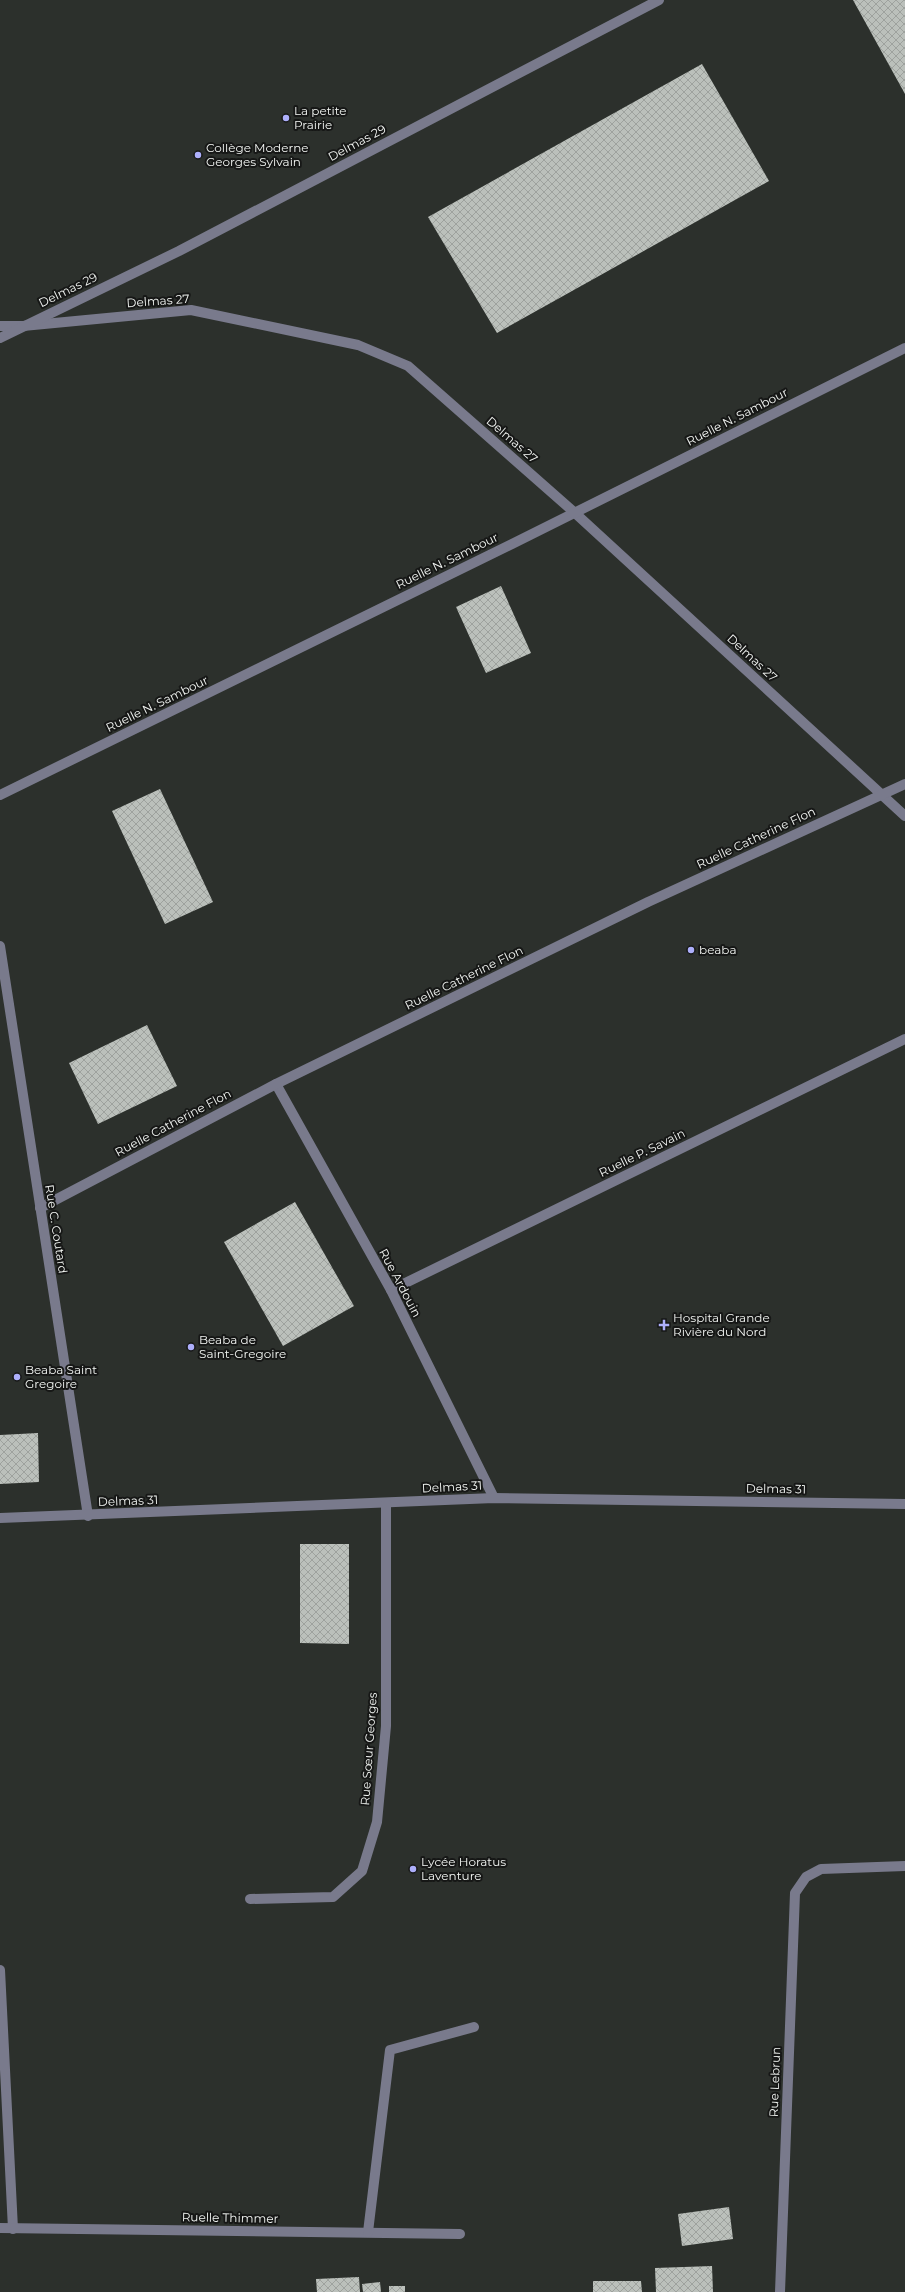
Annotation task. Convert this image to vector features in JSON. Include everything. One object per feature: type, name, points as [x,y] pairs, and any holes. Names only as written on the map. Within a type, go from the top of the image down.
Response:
[{"type":"street","name":"Delmas 29","points":[[0,338],[178,251],[659,0]]},
{"type":"street","name":"Delmas 27","points":[[0,326],[22,326],[191,310],[358,345],[408,366],[575,512],[905,816]]},
{"type":"street","name":"Ruelle N. Sambour","points":[[0,795],[905,348]]},
{"type":"street","name":"Ruelle Catherine Flon","points":[[40,1208],[276,1084],[648,902],[905,784]]},
{"type":"street","name":"Rue C. Coutard","points":[[0,946],[88,1516]]},
{"type":"street","name":"Ruelle P. Savain","points":[[391,1290],[905,1039]]},
{"type":"street","name":"Rue Ardouin","points":[[276,1084],[391,1290],[494,1498]]},
{"type":"street","name":"Delmas 31","points":[[0,1518],[88,1516],[494,1498],[905,1504]]},
{"type":"street","name":"Rue Sœur Georges","points":[[250,1899],[333,1897],[362,1871],[377,1822],[386,1726],[386,1503]]},
{"type":"street","name":"Rue Lebrun","points":[[780,2292],[795,1893],[806,1877],[821,1869],[905,1866]]},
{"type":"street","points":[[0,1970],[13,2228]]},
{"type":"street","points":[[368,2232],[390,2050],[474,2027]]},
{"type":"street","name":"Ruelle Thimmer","points":[[0,2228],[460,2234]]},
{"type":"building","points":[[853,0],[905,0],[905,94]]},
{"type":"building","points":[[702,64],[769,181],[497,333],[428,217]]},
{"type":"building","points":[[501,586],[531,653],[486,673],[456,607]]},
{"type":"building","points":[[160,789],[213,902],[165,924],[112,811]]},
{"type":"building","points":[[147,1025],[177,1086],[98,1124],[69,1063]]},
{"type":"building","points":[[295,1202],[354,1306],[283,1346],[224,1242]]},
{"type":"building","points":[[38,1433],[39,1482],[0,1484],[0,1435]]},
{"type":"building","points":[[300,1544],[349,1544],[349,1644],[300,1643]]},
{"type":"building","points":[[729,2207],[733,2239],[682,2246],[678,2214]]},
{"type":"building","points":[[712,2266],[713,2292],[656,2292],[655,2268]]},
{"type":"building","points":[[359,2277],[360,2292],[317,2292],[316,2279]]},
{"type":"building","points":[[593,2281],[641,2281],[642,2292],[593,2292]]},
{"type":"building","points":[[380,2282],[381,2292],[363,2292],[362,2284]]},
{"type":"building","points":[[389,2286],[405,2286],[405,2292],[389,2292]]},
{"type":"place","name":"La petite Prairie","points":[[286,118]]},
{"type":"place","name":"Collège Moderne Georges Sylvain","points":[[198,155]]},
{"type":"place","name":"beaba","points":[[691,950]]},
{"type":"place","name":"Hospital Grande Rivière du Nord","points":[[664,1325]]},
{"type":"place","name":"Beaba de Saint-Gregoire","points":[[191,1347]]},
{"type":"place","name":"Beaba Saint Gregoire","points":[[17,1377]]},
{"type":"place","name":"Lycée Horatus Laventure","points":[[413,1869]]}]
